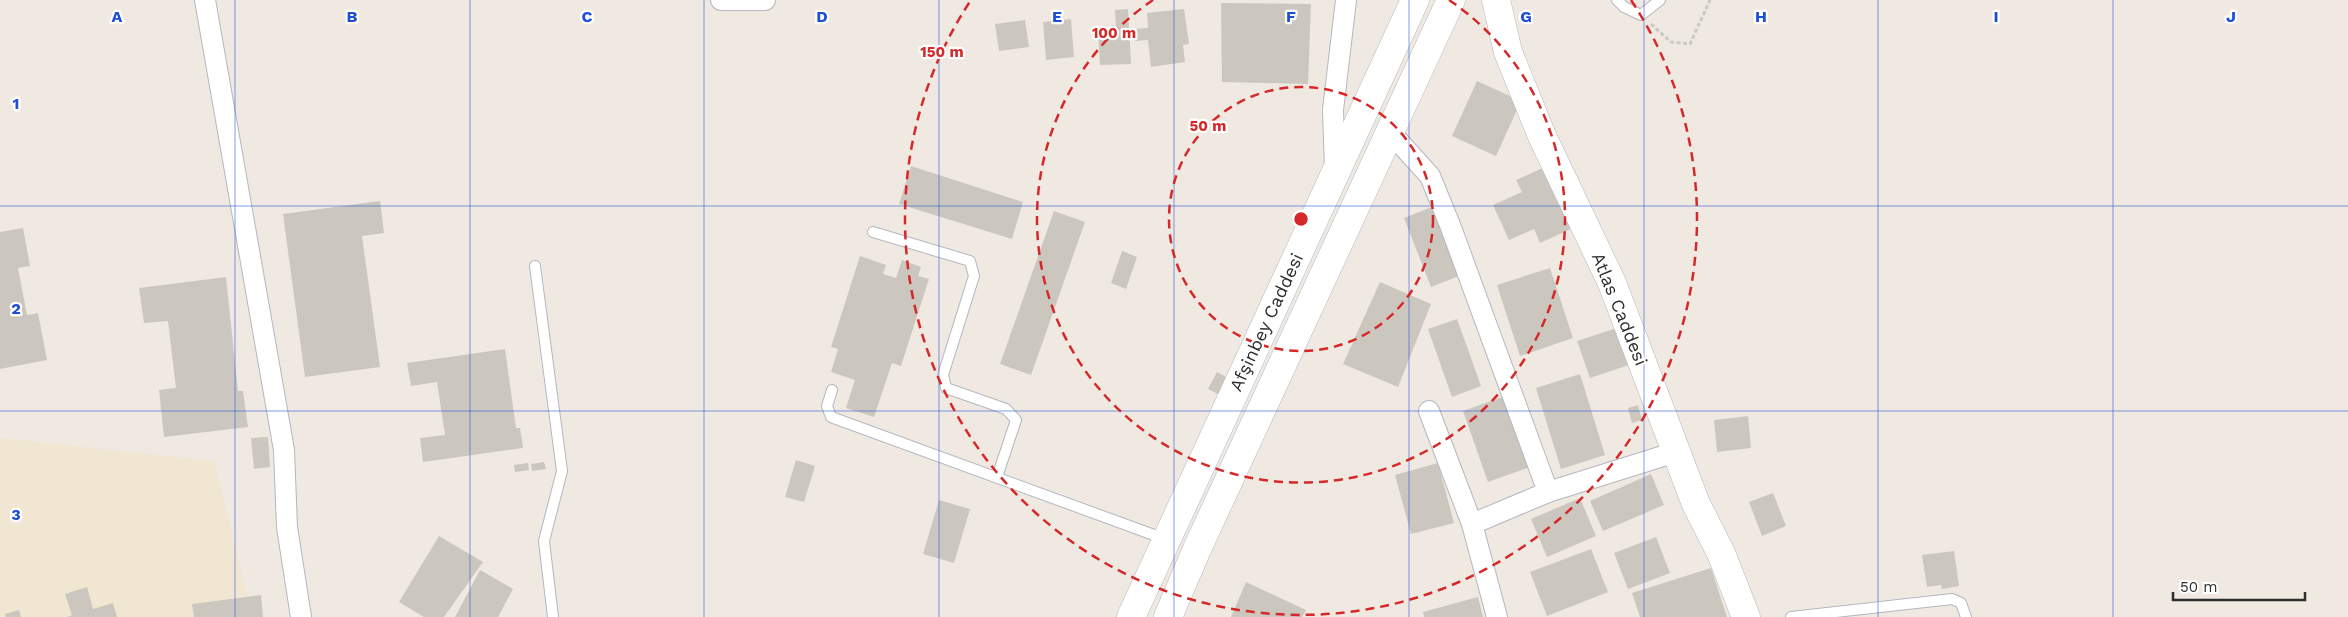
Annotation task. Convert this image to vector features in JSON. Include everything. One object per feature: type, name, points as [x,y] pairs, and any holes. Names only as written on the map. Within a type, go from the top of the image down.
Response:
[{"type":"main road","name":"Afşinbey Caddesi","points":[[1131,617],[1415,0]]},
{"type":"main road","name":"Afşinbey Caddesi","points":[[1168,617],[1197,549],[1452,0]]},
{"type":"main road","name":"Atlas Caddesi","points":[[1496,0],[1511,60],[1542,136],[1612,283],[1696,504],[1721,553],[1746,617]]},
{"type":"street","points":[[205,0],[284,450],[287,527],[301,617]]},
{"type":"street","points":[[721,0],[765,0]]},
{"type":"street","points":[[1336,172],[1333,110],[1346,0]]},
{"type":"street","points":[[1390,132],[1430,176],[1450,225],[1548,492]]},
{"type":"street","points":[[1429,411],[1472,524],[1496,617]]},
{"type":"street","points":[[1472,524],[1548,492],[1676,452]]},
{"type":"lane","points":[[1617,0],[1624,7],[1641,15],[1660,0]]},
{"type":"lane","points":[[873,232],[970,261],[974,276],[943,375],[946,388],[1006,409],[1016,420],[997,477]]},
{"type":"lane","points":[[535,266],[562,471],[544,541],[553,617]]},
{"type":"lane","points":[[832,390],[827,406],[831,417],[1166,540]]},
{"type":"lane","points":[[1791,617],[1952,599],[1961,602],[1966,617]]},
{"type":"path","points":[[1641,15],[1671,42],[1690,44],[1710,0]]},
{"type":"shaded area","points":[[0,438],[214,461],[252,617],[0,617]]},
{"type":"building","points":[[1221,3],[1311,4],[1308,84],[1222,82]]},
{"type":"building","points":[[1128,9],[1131,64],[1100,65],[1098,29],[1116,28],[1115,10]]},
{"type":"building","points":[[1184,9],[1189,44],[1183,45],[1185,62],[1151,67],[1148,40],[1135,41],[1134,29],[1148,28],[1147,13]]},
{"type":"building","points":[[1071,19],[1074,57],[1046,60],[1043,22]]},
{"type":"building","points":[[1025,20],[1029,47],[999,51],[995,24]]},
{"type":"building","points":[[1477,81],[1521,101],[1496,156],[1452,136]]},
{"type":"building","points":[[911,166],[1023,202],[1012,239],[899,204]]},
{"type":"building","points":[[1545,167],[1573,228],[1540,243],[1534,229],[1509,240],[1493,205],[1522,192],[1516,180]]},
{"type":"building","points":[[380,201],[384,233],[362,236],[380,367],[305,377],[283,214]]},
{"type":"building","points":[[1432,207],[1459,276],[1431,287],[1404,218]]},
{"type":"building","points":[[1054,211],[1085,222],[1031,375],[1000,364]]},
{"type":"building","points":[[23,228],[30,266],[18,268],[27,315],[38,313],[47,360],[0,369],[0,232]]},
{"type":"building","points":[[1122,251],[1137,257],[1126,289],[1111,283]]},
{"type":"building","points":[[860,256],[886,265],[883,274],[896,278],[902,260],[921,267],[918,276],[929,279],[901,366],[892,363],[874,417],[846,408],[855,380],[831,372],[838,349],[831,347]]},
{"type":"building","points":[[1550,268],[1573,338],[1520,356],[1497,285]]},
{"type":"building","points":[[226,277],[238,391],[243,391],[248,427],[164,437],[159,390],[176,388],[168,321],[144,323],[139,288]]},
{"type":"building","points":[[1380,282],[1431,304],[1398,387],[1343,364]]},
{"type":"building","points":[[1457,319],[1481,386],[1452,397],[1428,329]]},
{"type":"building","points":[[1617,328],[1629,365],[1590,378],[1577,341]]},
{"type":"building","points":[[505,349],[516,428],[520,428],[523,448],[423,462],[420,438],[445,435],[437,382],[411,386],[407,363]]},
{"type":"building","points":[[1217,372],[1226,377],[1218,394],[1208,389]]},
{"type":"building","points":[[1580,374],[1605,455],[1561,469],[1536,388]]},
{"type":"building","points":[[1505,396],[1530,467],[1488,482],[1463,411]]},
{"type":"building","points":[[1638,405],[1642,420],[1632,423],[1628,408]]},
{"type":"building","points":[[1748,416],[1751,448],[1717,452],[1714,420]]},
{"type":"building","points":[[268,437],[270,467],[254,469],[251,438]]},
{"type":"building","points":[[796,460],[815,466],[804,502],[785,497]]},
{"type":"building","points":[[544,462],[546,469],[532,471],[531,464]]},
{"type":"building","points":[[528,463],[529,470],[515,472],[514,465]]},
{"type":"building","points":[[1438,463],[1454,523],[1411,534],[1395,475]]},
{"type":"building","points":[[1651,474],[1664,505],[1603,531],[1590,501]]},
{"type":"building","points":[[1773,493],[1786,526],[1762,536],[1749,502]]},
{"type":"building","points":[[1580,498],[1596,536],[1547,557],[1531,519]]},
{"type":"building","points":[[939,500],[970,509],[954,563],[923,554]]},
{"type":"building","points":[[439,536],[483,562],[444,617],[424,617],[399,602]]},
{"type":"building","points":[[1656,537],[1670,573],[1628,589],[1614,553]]},
{"type":"building","points":[[1591,549],[1608,592],[1547,616],[1530,572]]},
{"type":"building","points":[[1954,551],[1959,586],[1942,589],[1941,585],[1927,587],[1922,555]]},
{"type":"building","points":[[1711,568],[1727,617],[1640,617],[1632,593]]},
{"type":"building","points":[[480,570],[513,589],[498,617],[455,617]]},
{"type":"building","points":[[1246,582],[1306,610],[1302,617],[1231,617]]},
{"type":"building","points":[[87,587],[93,609],[113,603],[117,617],[67,617],[72,615],[65,594]]},
{"type":"building","points":[[261,595],[263,617],[194,617],[192,604]]},
{"type":"building","points":[[1478,597],[1483,617],[1424,617],[1423,612]]},
{"type":"building","points":[[19,610],[21,617],[6,617],[5,614]]}]
